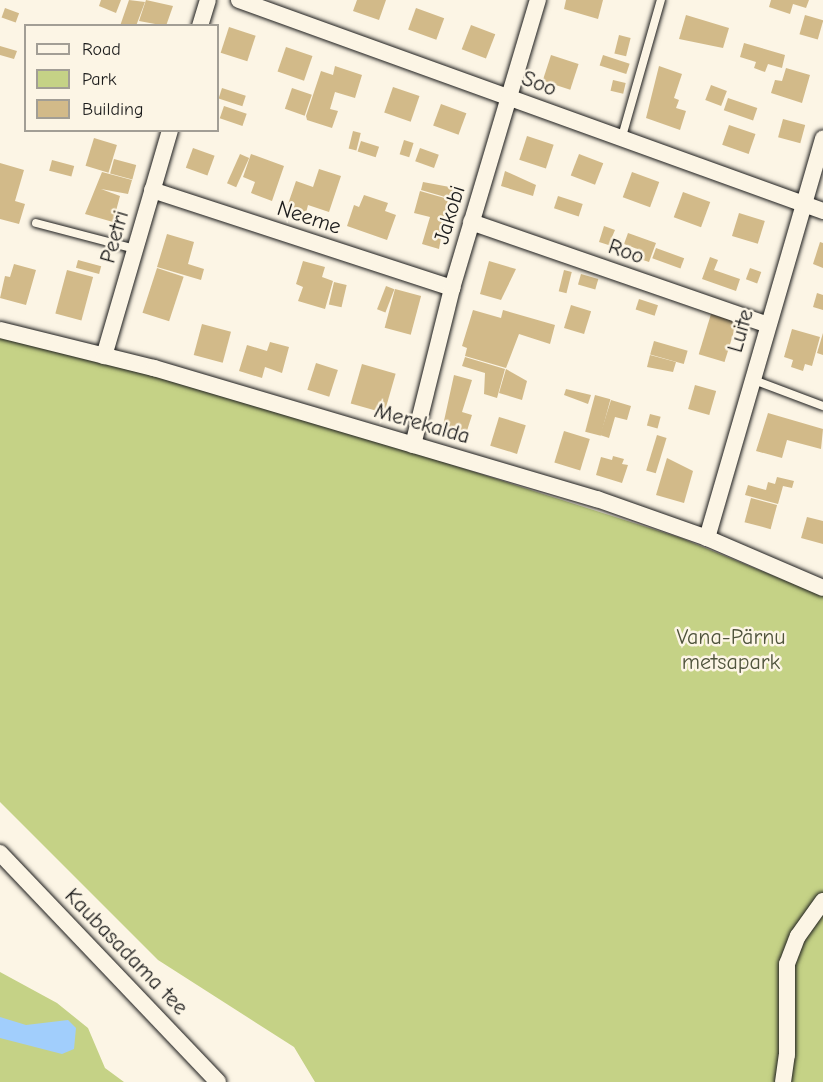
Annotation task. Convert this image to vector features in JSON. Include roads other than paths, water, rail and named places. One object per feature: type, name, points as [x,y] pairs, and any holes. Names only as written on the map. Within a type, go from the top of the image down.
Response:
[{"type":"street","points":[[201,24],[208,0]]},
{"type":"street","name":"Soo","points":[[239,0],[823,212]]},
{"type":"street","name":"Jakobi","points":[[413,445],[452,288],[538,0]]},
{"type":"street","name":"Peetri","points":[[104,356],[169,132]]},
{"type":"street","name":"Luite","points":[[707,538],[750,379],[823,139]]},
{"type":"street","name":"Neeme","points":[[152,190],[452,288]]},
{"type":"street","name":"Roo","points":[[471,222],[766,324]]},
{"type":"street","name":"Merekalda","points":[[0,330],[104,356],[597,499],[707,538],[823,588]]},
{"type":"street","name":"Kaubasadama tee","points":[[0,853],[218,1082]]},
{"type":"street","points":[[783,1082],[787,964],[798,936],[823,901]]},
{"type":"lane","points":[[621,140],[661,0]]},
{"type":"lane","points":[[36,223],[135,249]]},
{"type":"lane","points":[[750,379],[823,406]]},
{"type":"water","points":[[0,1017],[26,1025],[68,1020],[76,1028],[74,1049],[62,1054],[0,1038]]},
{"type":"park label","name":"Vana-Pärnu metsapark","points":[[731,650]]}]
